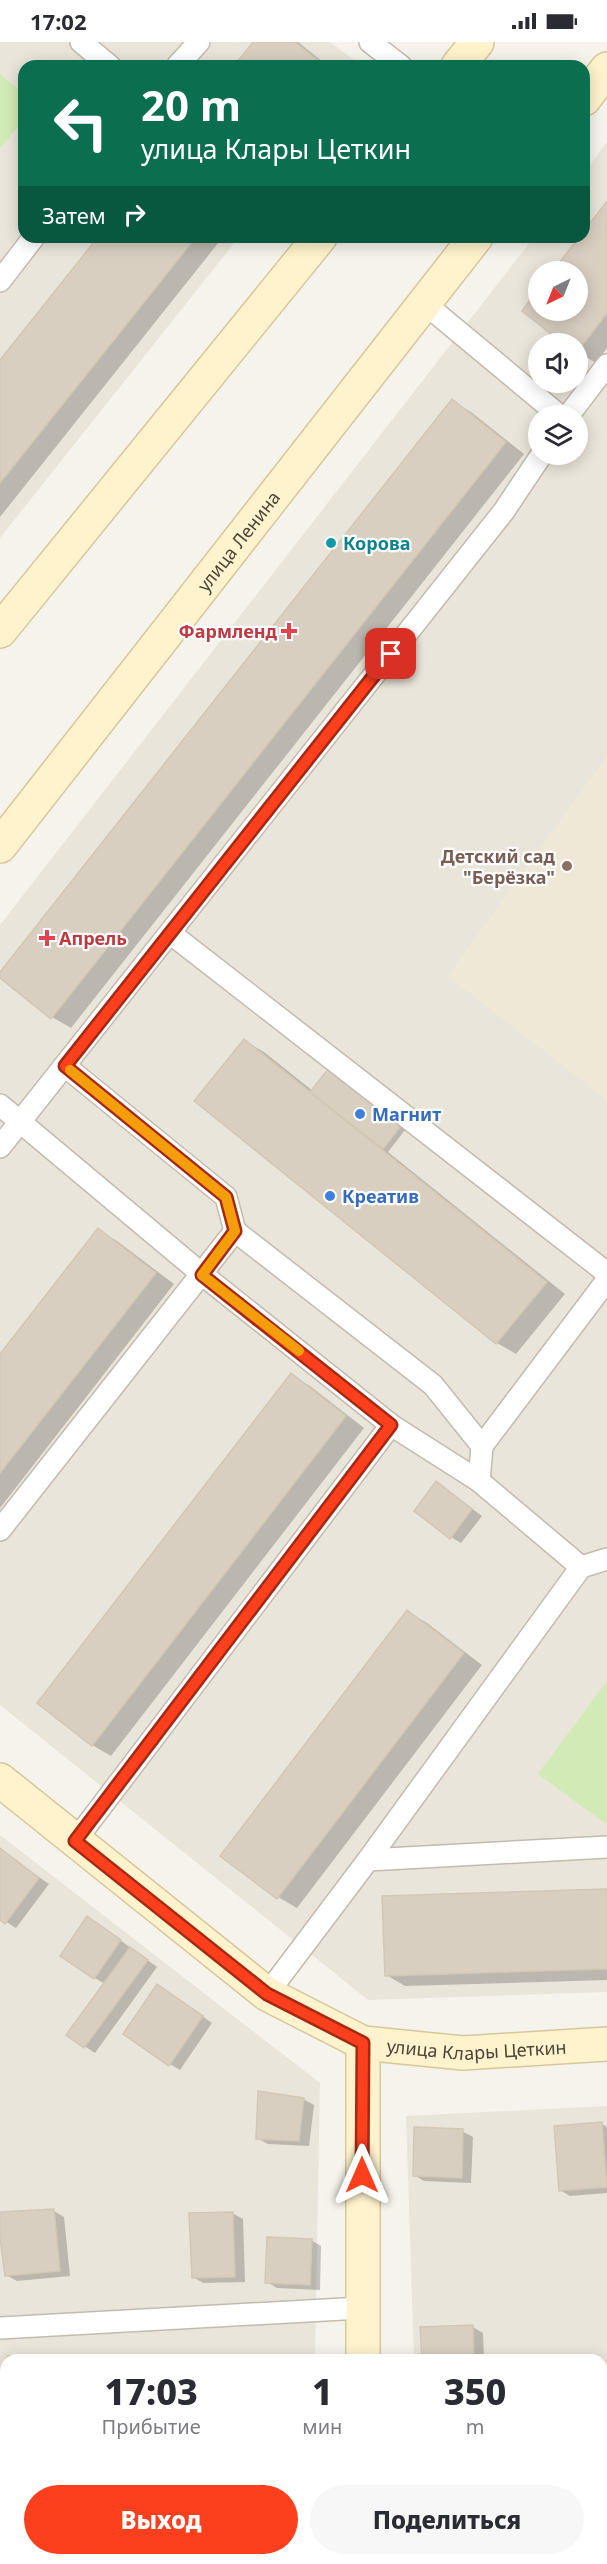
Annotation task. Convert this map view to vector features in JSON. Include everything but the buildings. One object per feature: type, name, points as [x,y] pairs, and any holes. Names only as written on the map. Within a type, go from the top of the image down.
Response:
[{"type":"main road","points":[[463,60],[477,42]]},
{"type":"main road","points":[[590,91],[607,69]]},
{"type":"main road","points":[[0,631],[315,243]]},
{"type":"main road","name":"улица Ленина","points":[[0,846],[471,243]]},
{"type":"main road","name":"улица Клары Цеткин","points":[[0,1780],[267,1994],[363,2043],[463,2053],[607,2044]]},
{"type":"main road","points":[[363,2043],[361,2308],[363,2354]]},
{"type":"lane","points":[[81,42],[103,60]]},
{"type":"lane","points":[[182,60],[199,42]]},
{"type":"lane","points":[[370,42],[393,60]]},
{"type":"lane","points":[[0,280],[29,243]]},
{"type":"lane","points":[[424,303],[547,405]]},
{"type":"lane","points":[[576,405],[607,365]]},
{"type":"lane","points":[[0,1147],[504,510],[535,465]]},
{"type":"lane","points":[[170,933],[607,1273]]},
{"type":"lane","points":[[65,1066],[226,1197],[235,1231],[433,1385],[482,1446]]},
{"type":"lane","points":[[0,1105],[202,1275],[391,1425],[479,1481],[581,1567]]},
{"type":"lane","points":[[0,1530],[235,1231]]},
{"type":"lane","points":[[479,1481],[482,1446],[607,1280]]},
{"type":"lane","points":[[75,1841],[391,1425]]},
{"type":"lane","points":[[267,1994],[368,1860],[581,1567],[607,1559]]},
{"type":"lane","points":[[368,1860],[607,1847]]},
{"type":"lane","points":[[0,2328],[361,2308]]},
{"type":"shaded area","points":[[0,42],[330,42],[354,60],[18,60],[18,243],[234,243],[0,538]]},
{"type":"shaded area","points":[[607,142],[607,1992],[368,2000],[0,1705],[0,925],[529,243],[590,243],[590,165]]},
{"type":"shaded area","name":"Детский сад \"Берёзка\"","points":[[607,756],[607,1100],[448,976]]},
{"type":"shaded area","points":[[0,1835],[320,2083],[315,2354],[0,2354]]},
{"type":"shaded area","points":[[607,2106],[607,2354],[414,2354],[406,2116]]},
{"type":"green space","points":[[0,74],[18,89],[18,127],[0,148]]},
{"type":"green space","points":[[607,1681],[607,1823],[606,1824],[538,1774]]},
{"type":"slow traffic","points":[[70,1070],[226,1197],[235,1231],[202,1275],[299,1351]]},
{"type":"place","name":"Корова","points":[[331,543]]},
{"type":"place","name":"Фармленд","points":[[289,631]]},
{"type":"place","name":"Детский сад \"Берёзка\"","points":[[567,866]]},
{"type":"place","name":"Апрель","points":[[47,938]]},
{"type":"place","name":"Магнит","points":[[360,1114]]},
{"type":"place","name":"Креатив","points":[[330,1196]]},
{"type":"route","points":[[362,2175],[363,2043],[267,1994],[75,1841],[391,1425],[202,1275],[235,1231],[226,1197],[65,1066],[391,654]]}]
